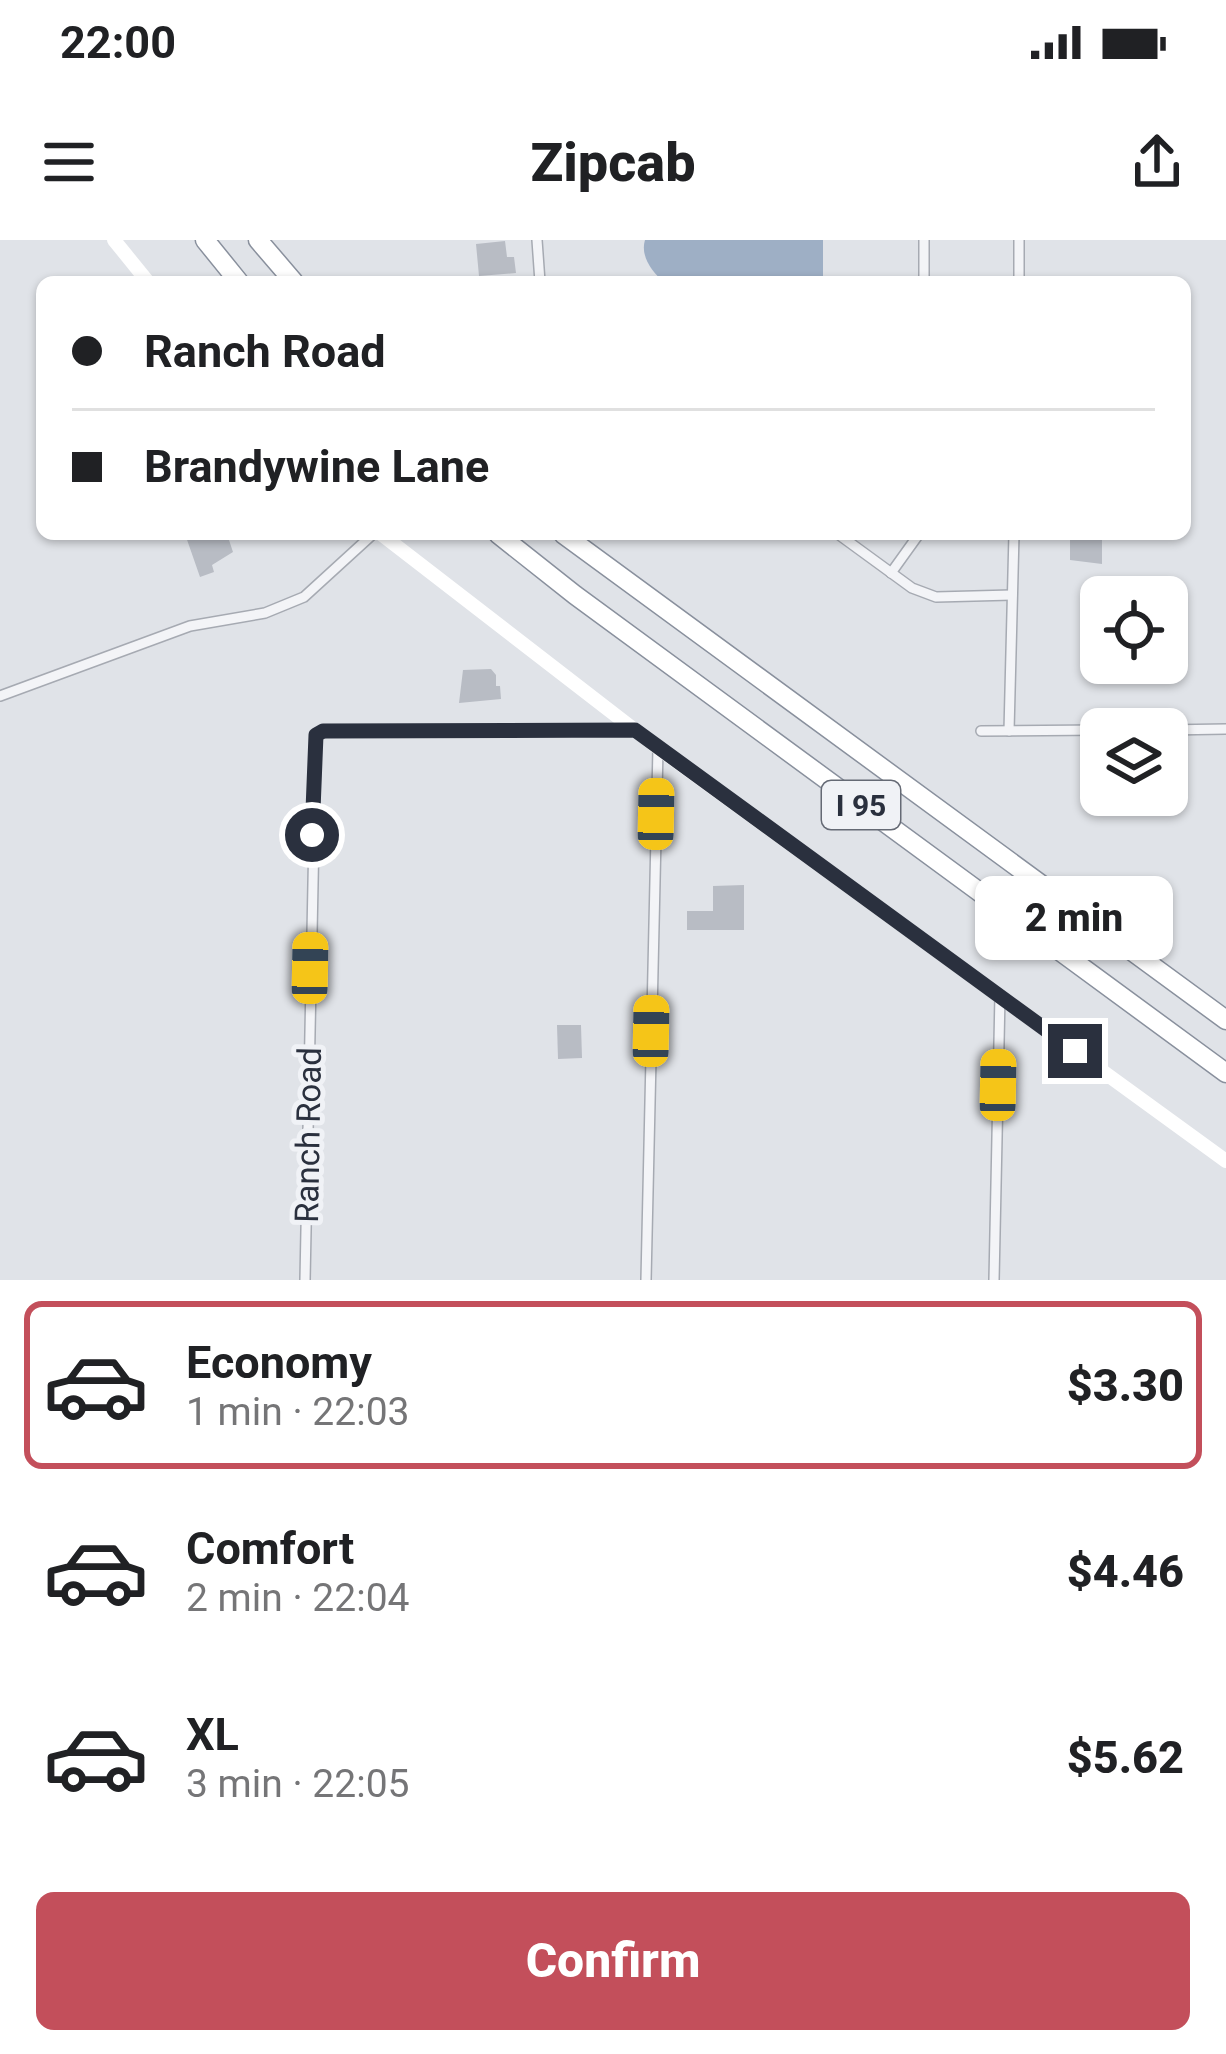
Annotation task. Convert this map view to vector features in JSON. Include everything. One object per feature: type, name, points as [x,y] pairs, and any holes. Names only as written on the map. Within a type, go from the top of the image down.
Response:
[{"type":"highway","points":[[206,240],[234,276]]},
{"type":"highway","points":[[258,240],[289,276]]},
{"type":"highway","name":"I 95","points":[[506,540],[1226,1073]]},
{"type":"highway","name":"I 95","points":[[571,540],[1226,1020]]},
{"type":"street","points":[[114,240],[143,276]]},
{"type":"street","points":[[537,240],[540,276]]},
{"type":"street","points":[[924,240],[924,276]]},
{"type":"street","points":[[1018,276],[1019,240]]},
{"type":"street","points":[[0,695],[190,626],[266,613],[304,597],[370,540]]},
{"type":"street","points":[[385,540],[658,748],[1226,1162]]},
{"type":"street","points":[[846,540],[912,588],[936,597],[1012,595]]},
{"type":"street","points":[[892,573],[915,540]]},
{"type":"street","points":[[1009,730],[1014,540]]},
{"type":"street","points":[[1188,730],[1226,729]]},
{"type":"street","name":"Ranch Road","points":[[305,1280],[316,735],[329,731],[635,730]]},
{"type":"street","points":[[981,731],[1080,730]]},
{"type":"street","points":[[646,1280],[658,748]]},
{"type":"street","points":[[994,1280],[1000,995]]},
{"type":"water","points":[[645,240],[823,240],[823,276],[658,276],[644,252]]},
{"type":"building","points":[[505,241],[516,273],[479,276],[476,244]]},
{"type":"building","points":[[187,540],[229,540],[233,552],[212,565],[214,572],[200,577]]},
{"type":"building","points":[[1070,540],[1102,540],[1102,564],[1070,560]]},
{"type":"building","points":[[491,669],[501,699],[459,703],[463,670]]},
{"type":"building","points":[[744,885],[744,930],[687,930],[687,911],[713,911],[713,886]]},
{"type":"building","points":[[557,1025],[581,1025],[582,1058],[558,1059]]},
{"type":"route","points":[[312,835],[316,735],[323,731],[635,730],[1075,1051]]}]
